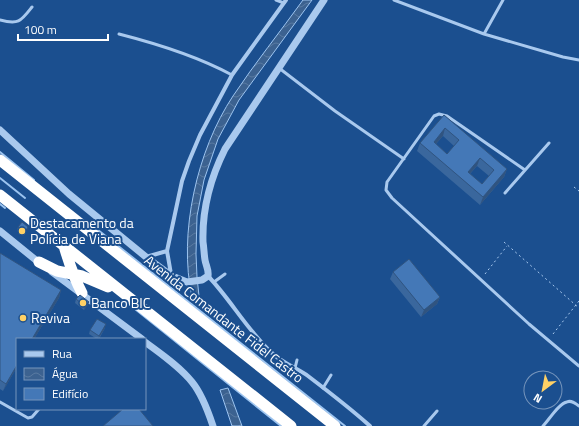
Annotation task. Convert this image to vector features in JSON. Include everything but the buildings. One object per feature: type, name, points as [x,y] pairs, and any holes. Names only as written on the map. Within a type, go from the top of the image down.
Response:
[{"type":"highway","name":"Avenida Comandante Fidel Castro","points":[[0,160],[85,218],[335,426]]},
{"type":"highway","points":[[0,195],[65,252],[137,305],[291,426]]},
{"type":"highway","points":[[49,268],[61,267],[65,261],[65,252]]},
{"type":"highway","points":[[65,252],[82,293]]},
{"type":"highway","points":[[39,262],[57,271],[92,279],[137,305]]},
{"type":"street","points":[[324,0],[225,149],[213,175],[209,192],[203,228],[204,244],[208,276],[256,337],[273,355],[295,368],[323,388],[370,426]]},
{"type":"street","points":[[172,276],[167,250],[182,181],[188,162],[200,135],[232,75],[285,2]]},
{"type":"street","points":[[0,130],[69,194],[85,218],[146,257],[172,276],[187,282],[202,280],[208,276]]},
{"type":"street","points":[[0,231],[141,338]]},
{"type":"street","points":[[146,257],[167,250]]},
{"type":"street","points":[[146,343],[180,369],[192,382],[202,399],[213,426]]},
{"type":"lane","points":[[276,0],[285,2]]},
{"type":"lane","points":[[394,0],[484,34],[563,57],[579,60]]},
{"type":"lane","points":[[484,34],[504,0]]},
{"type":"lane","points":[[0,20],[14,22],[22,20],[32,7]]},
{"type":"lane","points":[[120,34],[163,46],[221,69],[232,75]]},
{"type":"lane","points":[[278,68],[335,111],[404,159]]},
{"type":"lane","points":[[525,170],[447,116],[439,114],[434,116],[387,182],[386,190],[392,198],[529,324],[579,366]]},
{"type":"lane","points":[[505,193],[549,142]]},
{"type":"lane","points":[[214,282],[225,274]]},
{"type":"lane","points":[[295,368],[297,360]]},
{"type":"lane","points":[[323,388],[332,376]]},
{"type":"lane","points":[[0,402],[28,418],[32,417],[38,410]]},
{"type":"lane","points":[[544,426],[560,406],[566,402],[572,402],[579,406]]},
{"type":"lane","points":[[424,426],[436,411]]},
{"type":"path","points":[[574,187],[579,191]]},
{"type":"path","points":[[504,242],[579,308]]},
{"type":"path","points":[[485,274],[508,245]]},
{"type":"path","points":[[553,334],[579,301]]},
{"type":"water","points":[[303,0],[312,0],[239,100],[218,139],[204,180],[197,216],[196,254],[199,296],[192,297],[188,272],[187,247],[189,220],[194,193],[209,141],[233,96]]},
{"type":"water","points":[[228,388],[242,426],[232,426],[220,390]]},
{"type":"waterway","points":[[0,152],[34,180]]},
{"type":"waterway","points":[[0,178],[25,198]]},
{"type":"waterway","points":[[0,204],[5,208]]},
{"type":"waterway","points":[[93,226],[345,426]]},
{"type":"waterway","points":[[130,305],[281,426]]},
{"type":"place","name":"Destacamento da Polícia de Viana","points":[[22,231]]},
{"type":"place","name":"Banco BIC","points":[[83,303]]},
{"type":"place","name":"Reviva","points":[[23,318]]}]
